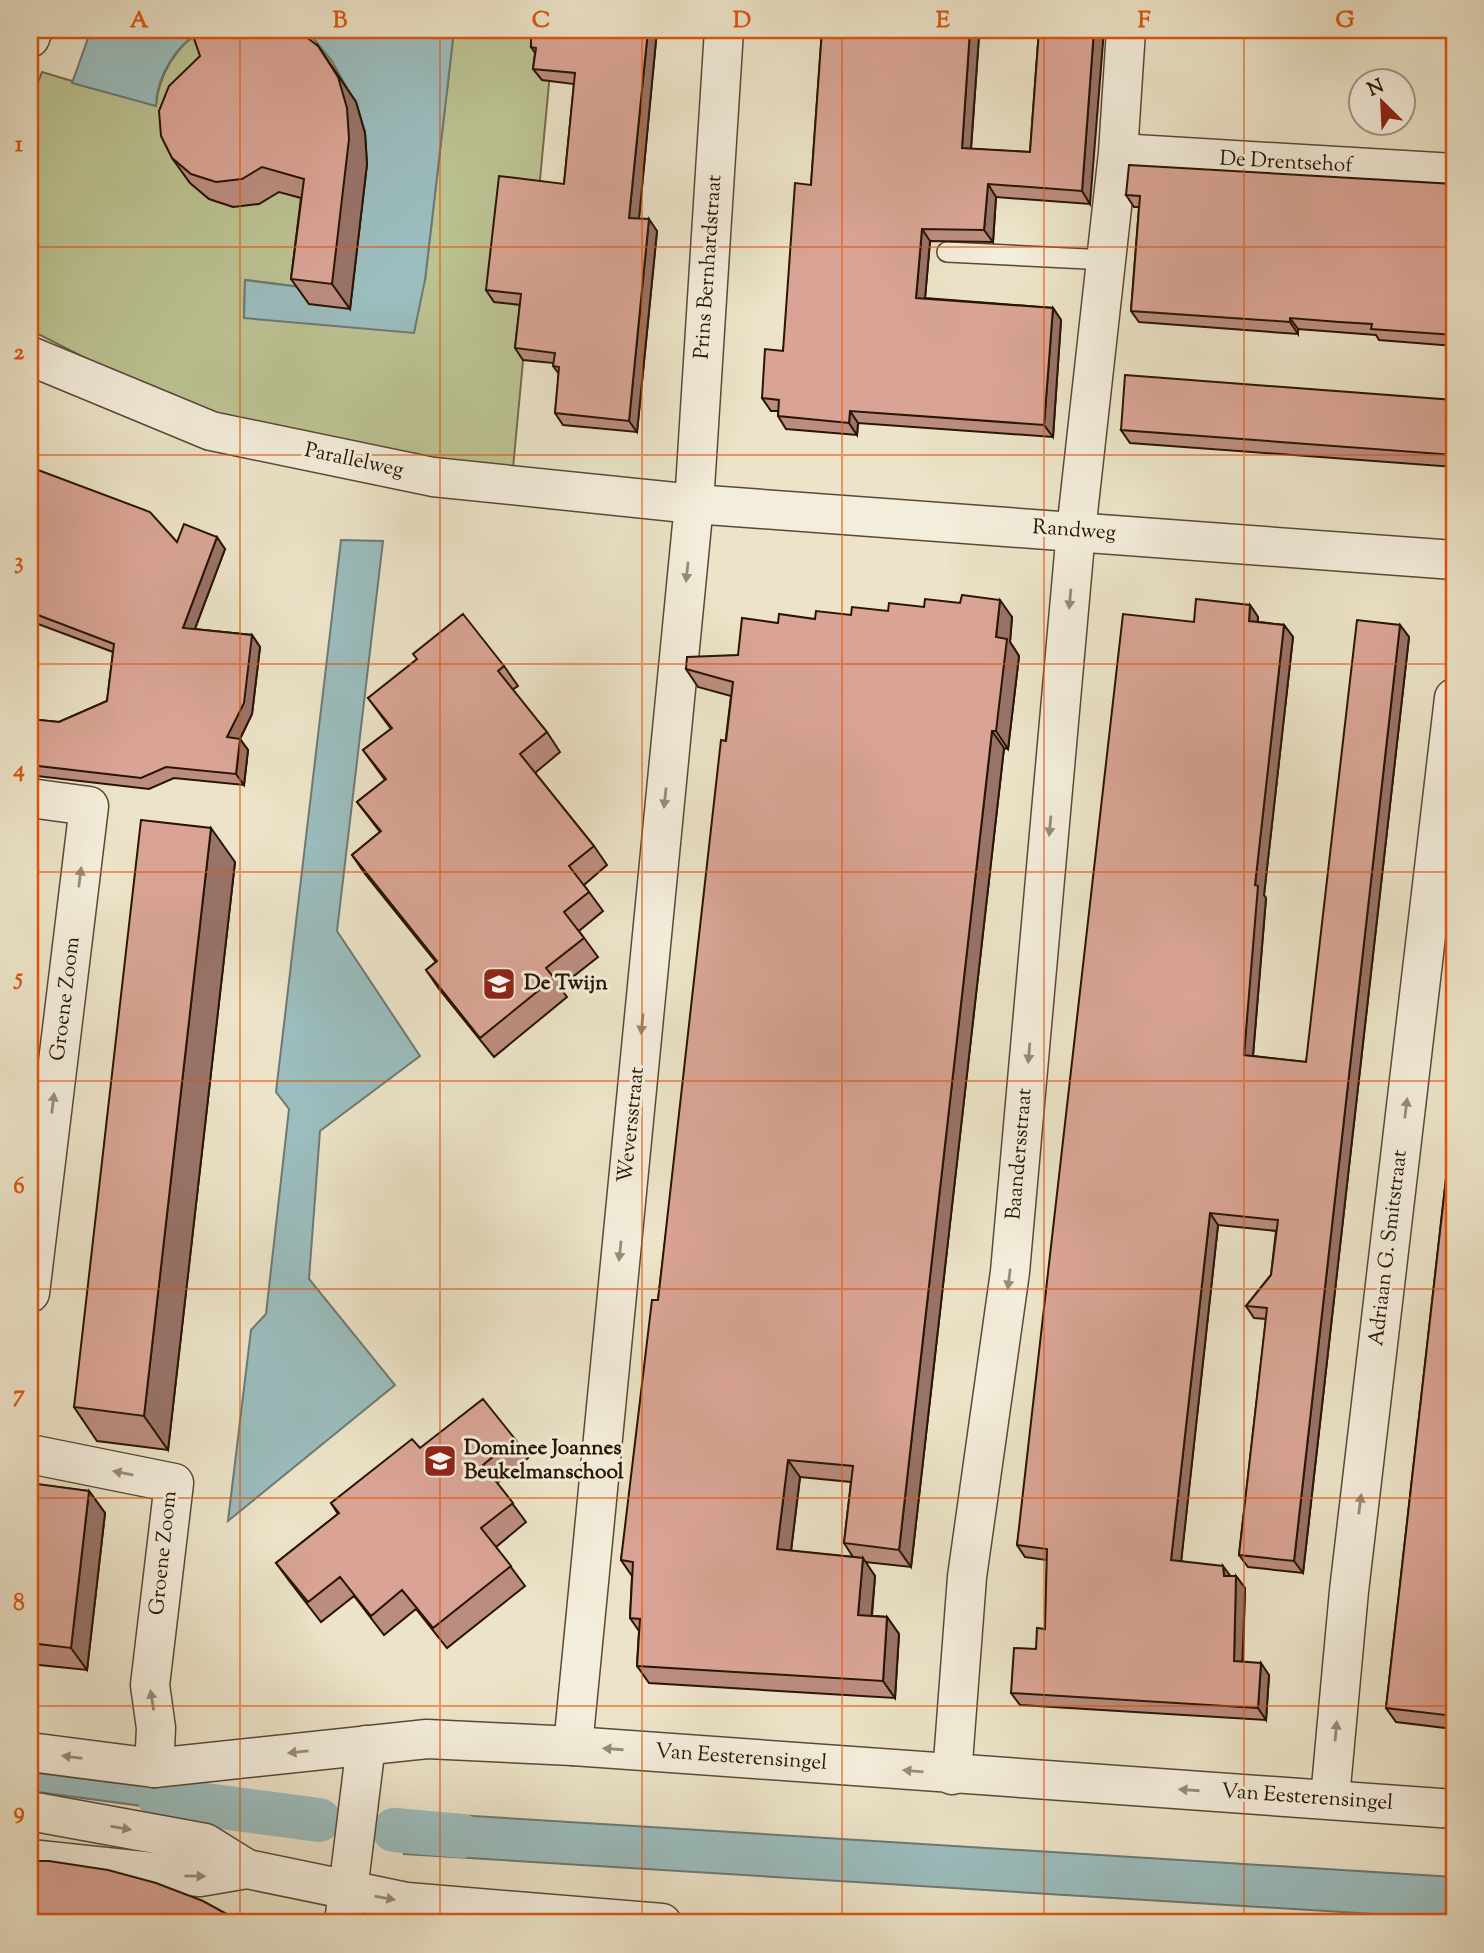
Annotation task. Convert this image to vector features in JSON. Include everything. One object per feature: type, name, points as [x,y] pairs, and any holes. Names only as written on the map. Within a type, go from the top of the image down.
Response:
[{"type":"street","points":[[30,38],[33,30]]},
{"type":"street","name":"Prins Bernhardstraat","points":[[694,504],[724,30]]},
{"type":"street","points":[[1076,531],[1118,153],[1126,30]]},
{"type":"street","name":"De Drentsehof","points":[[1118,153],[1454,173]]},
{"type":"street","name":"Parallelweg","points":[[30,356],[211,431],[433,477],[694,504]]},
{"type":"street","name":"Randweg","points":[[694,504],[1454,560]]},
{"type":"street","name":"Weversstraat","points":[[573,1746],[694,504]]},
{"type":"street","name":"Baandersstraat","points":[[952,1775],[967,1577],[1010,1272],[1076,531]]},
{"type":"street","name":"Adriaan G. Smitstraat","points":[[1330,1798],[1349,1591],[1454,698]]},
{"type":"street","name":"Groene Zoom","points":[[30,798],[89,806],[30,1293]]},
{"type":"street","name":"Groene Zoom","points":[[30,1454],[174,1483],[149,1685],[156,1728],[153,1768]]},
{"type":"street","name":"Van Eesterensingel","points":[[30,1752],[153,1768],[427,1739],[573,1746],[952,1775],[1330,1798],[1454,1809]]},
{"type":"street","points":[[346,1907],[366,1745]]},
{"type":"street","points":[[30,1811],[205,1843],[247,1870],[346,1907],[407,1902],[662,1923]]},
{"type":"street","points":[[30,1859],[200,1877],[247,1870]]},
{"type":"lane","points":[[947,253],[1107,260]]},
{"type":"green space","points":[[204,30],[299,30],[310,34],[332,61],[352,97],[341,292],[245,280],[244,318],[425,280],[454,30],[554,30],[513,468],[398,460],[170,401],[30,330],[30,103],[42,72],[156,106],[165,72],[177,52]]},
{"type":"water","points":[[91,30],[204,30],[194,35],[170,61],[160,83],[156,106],[72,83]]},
{"type":"water","points":[[299,30],[454,30],[425,280],[414,333],[244,318],[245,280],[340,292],[352,97],[332,61],[310,34]]},
{"type":"water","points":[[341,540],[383,541],[337,931],[420,1056],[320,1131],[309,1279],[395,1385],[228,1521],[251,1330],[266,1314],[289,1109],[276,1092]]},
{"type":"water","points":[[30,1772],[220,1796],[218,1816],[30,1791]]},
{"type":"water","points":[[408,1812],[1454,1877],[1454,1919],[404,1854],[400,1844]]},
{"type":"building","points":[[191,30],[297,30],[318,46],[338,77],[347,108],[349,139],[332,284],[291,279],[304,179],[262,167],[242,179],[216,182],[191,174],[172,158],[161,136],[159,111],[169,86],[200,56]]},
{"type":"building","points":[[531,30],[648,30],[629,218],[649,219],[629,421],[555,413],[559,367],[553,366],[555,353],[515,348],[521,294],[486,290],[499,176],[564,184],[575,73],[533,69],[536,48],[531,47]]},
{"type":"building","points":[[822,30],[970,30],[962,148],[1030,152],[1039,30],[1094,30],[1082,191],[988,184],[984,230],[922,229],[916,298],[1053,308],[1044,425],[850,411],[849,423],[778,416],[779,400],[762,398],[765,349],[783,351],[795,183],[811,185]]},
{"type":"building","points":[[1129,165],[1454,184],[1454,335],[1371,329],[1372,324],[1290,318],[1290,322],[1131,311],[1140,196],[1126,195]]},
{"type":"building","points":[[1125,375],[1454,400],[1454,455],[1121,430]]},
{"type":"building","points":[[30,467],[150,512],[177,542],[184,524],[217,537],[183,628],[252,635],[244,703],[227,737],[240,739],[236,774],[166,767],[141,778],[30,765],[30,719],[59,722],[107,701],[114,644],[30,612]]},
{"type":"building","points":[[962,595],[1000,600],[996,637],[1007,639],[996,731],[992,731],[899,1550],[844,1543],[853,1466],[788,1460],[777,1549],[863,1558],[858,1615],[887,1617],[883,1681],[637,1666],[640,1619],[630,1618],[633,1562],[621,1560],[652,1300],[658,1300],[721,740],[726,741],[733,682],[686,669],[687,657],[738,655],[742,618],[778,623],[779,614],[815,619],[816,611],[851,615],[852,607],[888,611],[889,603],[924,607],[925,599],[960,603]]},
{"type":"building","points":[[1196,599],[1250,605],[1249,621],[1284,625],[1255,885],[1258,886],[1244,1055],[1306,1062],[1357,620],[1400,625],[1294,1561],[1239,1555],[1267,1308],[1246,1306],[1271,1275],[1278,1220],[1210,1213],[1171,1560],[1223,1566],[1224,1576],[1236,1576],[1234,1661],[1261,1663],[1258,1708],[1011,1693],[1014,1648],[1036,1649],[1037,1628],[1045,1629],[1047,1549],[1017,1545],[1123,614],[1194,622]]},
{"type":"building","points":[[463,614],[504,666],[498,671],[547,732],[520,754],[594,846],[569,866],[589,892],[564,912],[584,938],[546,968],[554,978],[480,1038],[426,970],[437,961],[352,855],[381,831],[357,802],[386,779],[363,750],[392,728],[368,698],[417,659],[413,654]]},
{"type":"building","points":[[141,820],[211,828],[144,1416],[74,1407]]},
{"type":"building","points":[[1454,1108],[1454,1716],[1386,1708]]},
{"type":"building","points":[[483,1399],[515,1439],[483,1465],[513,1503],[481,1528],[511,1566],[433,1628],[402,1590],[371,1616],[340,1577],[308,1602],[276,1563],[339,1513],[331,1503],[412,1439],[420,1448]]},
{"type":"building","points":[[30,1483],[89,1491],[71,1648],[30,1643]]},
{"type":"building","points":[[30,1861],[49,1861],[108,1870],[156,1883],[203,1901],[243,1923],[30,1923]]},
{"type":"waterway","points":[[160,1799],[319,1820]]},
{"type":"waterway","points":[[394,1830],[462,1836]]},
{"type":"place","name":"De Twijn","points":[[499,984]]},
{"type":"place","name":"Dominee Joannes Beukelmanschool","points":[[440,1461]]}]
